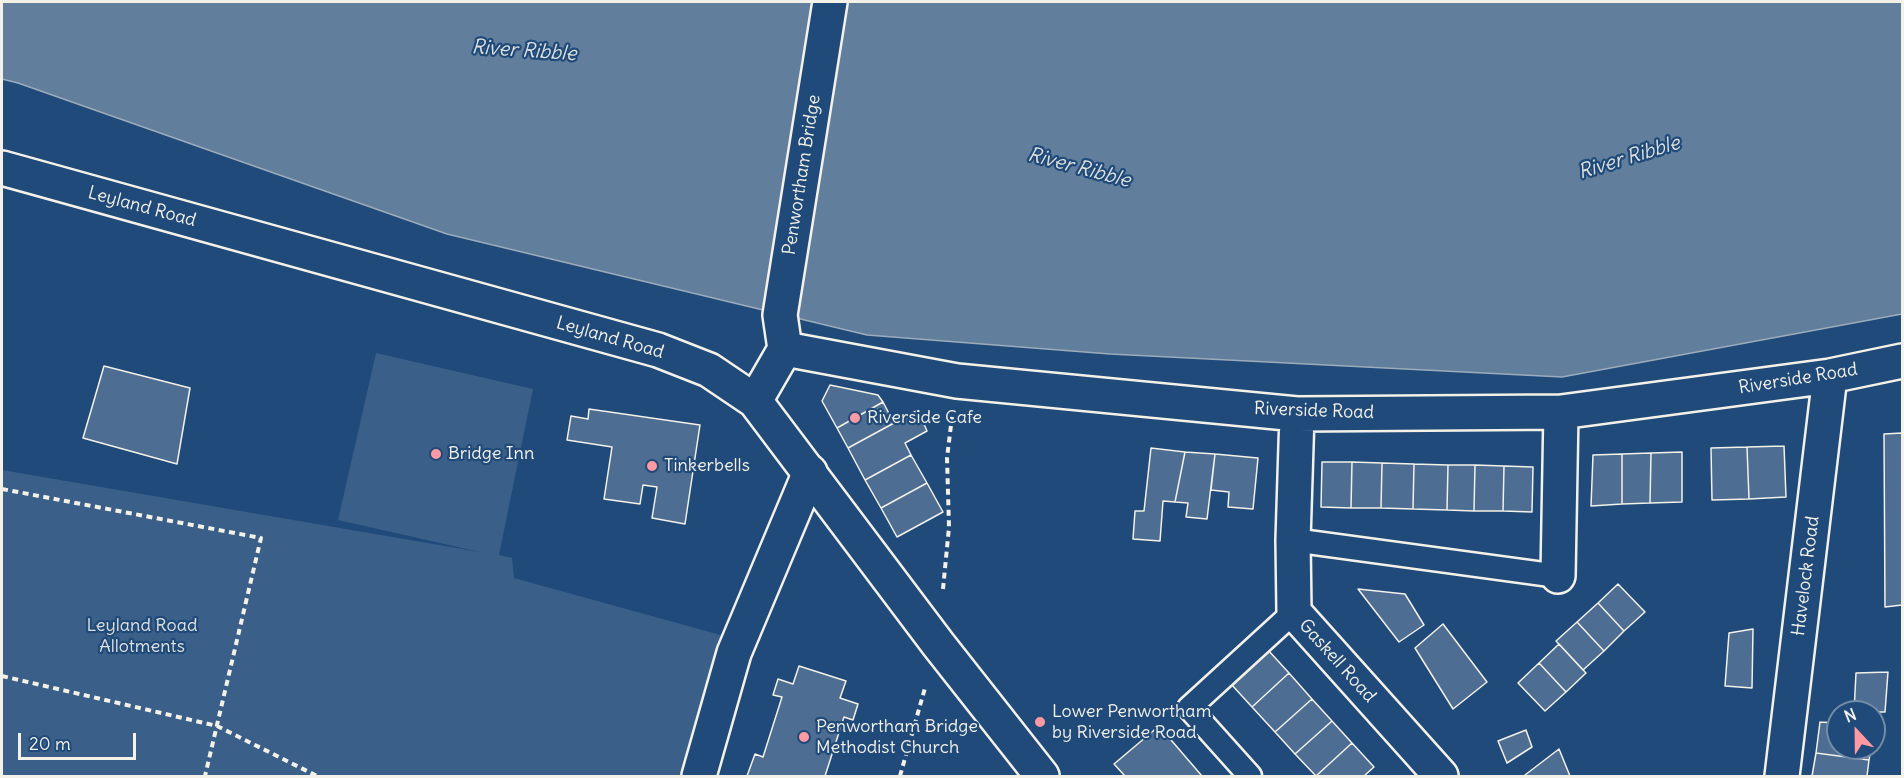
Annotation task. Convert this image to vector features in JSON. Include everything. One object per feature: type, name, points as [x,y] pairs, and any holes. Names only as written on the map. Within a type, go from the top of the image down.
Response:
[{"type":"street","name":"Penwortham Bridge","points":[[785,349],[780,315],[830,2]]},
{"type":"street","name":"Leyland Road","points":[[2,168],[658,350],[709,370],[755,400],[938,644],[1042,777]]},
{"type":"street","points":[[755,400],[785,349]]},
{"type":"street","name":"Riverside Road","points":[[785,349],[957,381],[1297,414],[1561,412],[1830,376],[1902,361]]},
{"type":"street","name":"Havelock Road","points":[[1782,777],[1830,376]]},
{"type":"street","points":[[1558,576],[1561,412]]},
{"type":"street","name":"Gaskell Road","points":[[1297,414],[1293,540],[1294,612],[1441,777]]},
{"type":"street","points":[[699,777],[734,653],[810,472]]},
{"type":"lane","points":[[1293,540],[1558,576]]},
{"type":"lane","points":[[1250,777],[1189,708],[1294,612]]},
{"type":"path","points":[[938,644],[949,527],[947,458],[957,381]]},
{"type":"path","points":[[2,489],[261,538],[205,777]]},
{"type":"path","points":[[2,676],[217,726],[317,777]]},
{"type":"path","points":[[900,777],[913,730]]},
{"type":"green space","name":"Leyland Road Allotments","points":[[376,353],[533,389],[499,555],[512,558],[514,578],[728,637],[684,776],[2,776],[2,470],[480,552],[338,520]]},
{"type":"water","name":"River Ribble","points":[[2,2],[1902,2],[1902,314],[1562,377],[1110,354],[867,335],[447,234],[2,79]]},
{"type":"building","points":[[104,366],[190,388],[177,464],[83,438]]},
{"type":"building","points":[[830,385],[878,395],[883,402],[837,428],[822,401]]},
{"type":"building","points":[[883,402],[894,423],[848,448],[837,428]]},
{"type":"building","name":"Tinkerbells","points":[[589,409],[700,425],[685,524],[652,518],[657,487],[643,485],[640,504],[604,499],[612,447],[567,440],[571,416],[588,419]]},
{"type":"building","points":[[918,410],[927,431],[905,443],[911,455],[865,480],[848,448]]},
{"type":"building","points":[[1902,433],[1902,605],[1885,607],[1884,434]]},
{"type":"building","points":[[1784,446],[1786,497],[1749,499],[1747,447]]},
{"type":"building","points":[[1747,447],[1749,499],[1712,500],[1711,448]]},
{"type":"building","points":[[1151,448],[1185,452],[1175,502],[1163,501],[1160,541],[1133,539],[1135,511],[1144,511]]},
{"type":"building","points":[[1185,452],[1215,454],[1207,519],[1186,517],[1188,503],[1175,502]]},
{"type":"building","points":[[1682,452],[1682,502],[1650,503],[1651,453]]},
{"type":"building","points":[[1651,453],[1650,503],[1622,504],[1622,454]]},
{"type":"building","points":[[1215,454],[1258,458],[1253,509],[1228,507],[1229,492],[1211,490]]},
{"type":"building","points":[[1622,454],[1622,504],[1591,506],[1593,455]]},
{"type":"building","points":[[911,455],[927,483],[881,508],[865,480]]},
{"type":"building","points":[[1322,462],[1352,462],[1351,508],[1321,507]]},
{"type":"building","points":[[1352,462],[1382,463],[1381,508],[1351,508]]},
{"type":"building","points":[[1382,463],[1414,464],[1413,509],[1381,508]]},
{"type":"building","points":[[1414,464],[1448,465],[1447,510],[1413,509]]},
{"type":"building","points":[[1448,465],[1475,465],[1474,511],[1447,510]]},
{"type":"building","points":[[1475,465],[1504,466],[1503,511],[1474,511]]},
{"type":"building","points":[[1504,466],[1533,467],[1532,512],[1503,511]]},
{"type":"building","points":[[927,483],[943,512],[897,537],[881,508]]},
{"type":"building","points":[[1618,584],[1645,612],[1624,631],[1598,603]]},
{"type":"building","points":[[1358,589],[1405,594],[1424,625],[1399,642]]},
{"type":"building","points":[[1598,603],[1624,631],[1604,651],[1577,622]]},
{"type":"building","points":[[1577,622],[1604,651],[1583,670],[1556,641]]},
{"type":"building","points":[[1443,624],[1487,682],[1453,709],[1415,648]]},
{"type":"building","points":[[1753,629],[1752,688],[1725,686],[1729,633]]},
{"type":"building","points":[[1559,644],[1586,673],[1566,692],[1539,663]]},
{"type":"building","points":[[1268,650],[1289,673],[1252,707],[1231,684]]},
{"type":"building","points":[[1539,663],[1566,692],[1545,711],[1518,683]]},
{"type":"building","name":"Penwortham Bridge Methodist Church","points":[[799,666],[846,681],[840,698],[858,704],[853,720],[844,717],[825,776],[747,776],[755,754],[763,757],[782,697],[773,695],[778,679],[793,684]]},
{"type":"building","points":[[1888,672],[1886,700],[1855,700],[1856,673]]},
{"type":"building","points":[[1289,673],[1312,699],[1275,732],[1252,707]]},
{"type":"building","points":[[1312,699],[1332,721],[1295,754],[1275,732]]},
{"type":"building","points":[[1332,721],[1352,743],[1316,776],[1295,754]]},
{"type":"building","points":[[1820,722],[1826,722],[1826,754],[1816,753]]},
{"type":"building","points":[[1159,726],[1202,776],[1125,776],[1114,764]]},
{"type":"building","points":[[1526,730],[1532,747],[1507,763],[1498,741]]},
{"type":"building","points":[[1352,743],[1374,767],[1364,776],[1316,776]]},
{"type":"building","points":[[1559,749],[1570,776],[1525,775]]},
{"type":"building","points":[[1816,753],[1826,754],[1826,760],[1869,760],[1867,776],[1812,776]]},
{"type":"place","name":"Riverside Cafe","points":[[855,418]]},
{"type":"place","name":"Bridge Inn","points":[[436,454]]},
{"type":"place","name":"Tinkerbells","points":[[652,466]]},
{"type":"place","name":"Lower Penwortham by Riverside Road","points":[[1040,722]]},
{"type":"place","name":"Penwortham Bridge Methodist Church","points":[[804,737]]}]
